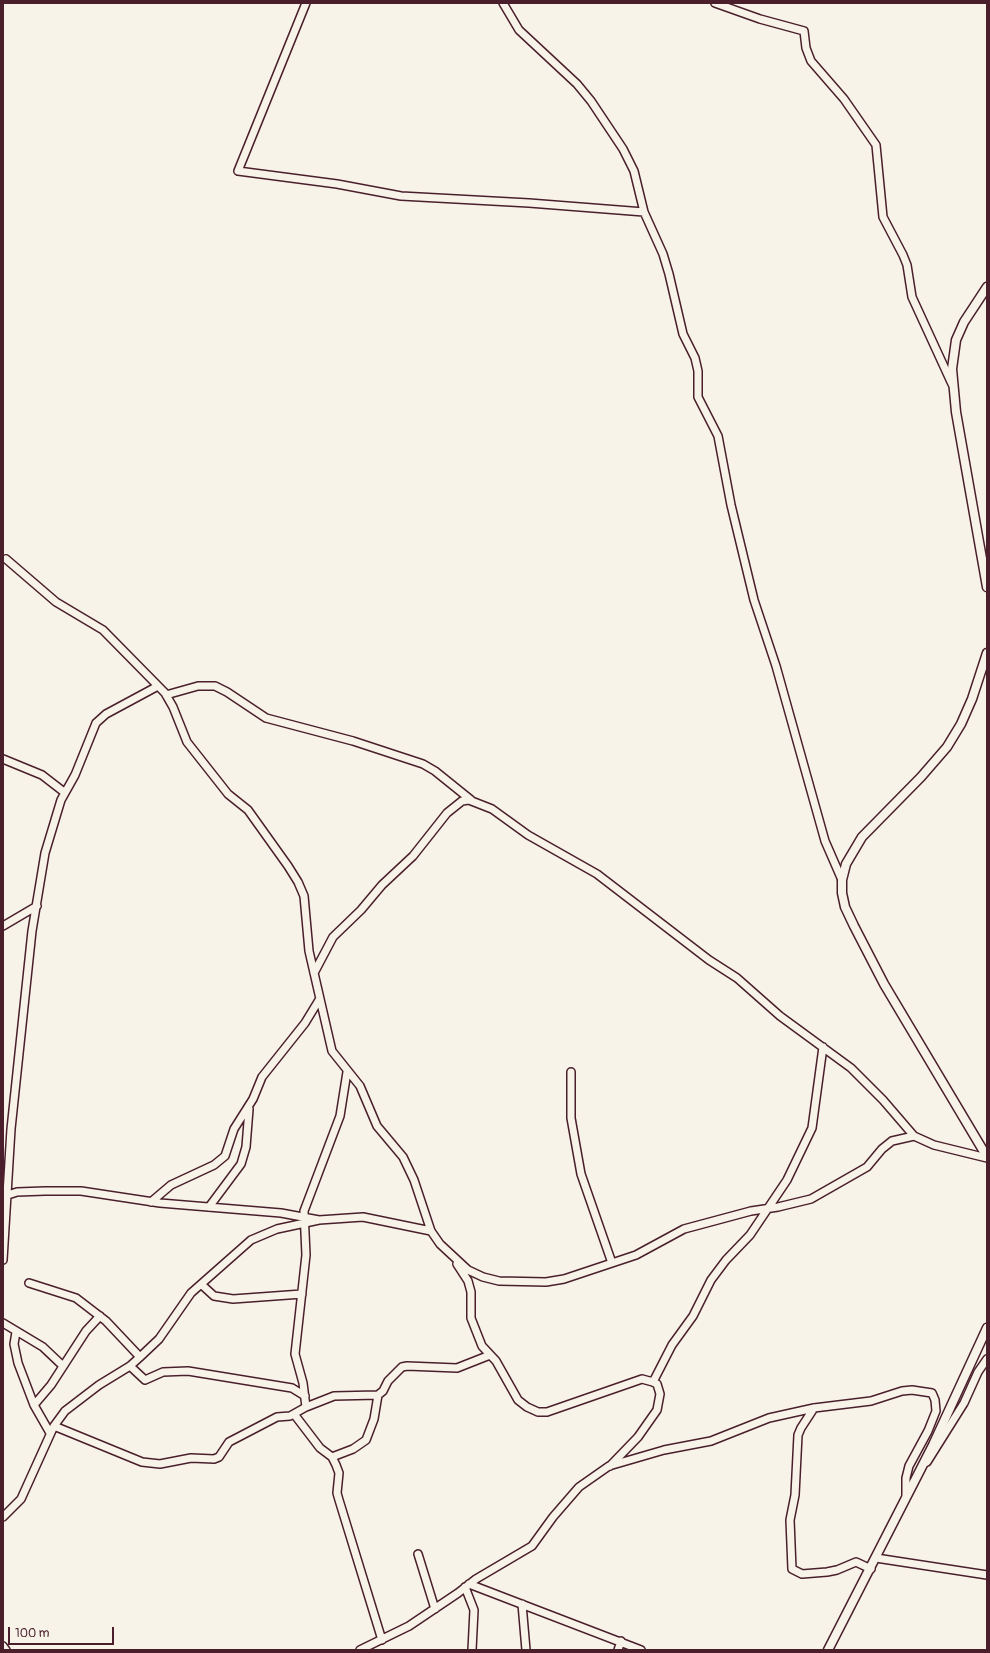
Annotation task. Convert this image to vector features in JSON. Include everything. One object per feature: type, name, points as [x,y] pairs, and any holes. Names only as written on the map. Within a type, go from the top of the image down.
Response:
[{"type":"street","points":[[306,3],[238,171],[338,184],[401,196],[529,203],[644,212]]},
{"type":"street","points":[[503,3],[520,30],[577,84],[601,115],[630,162],[644,212],[663,254],[674,291],[682,334],[695,358],[698,371],[698,397],[718,436],[731,505],[754,600],[776,666],[825,841],[842,880],[843,899],[854,926],[884,984],[987,1157]]},
{"type":"street","points":[[715,3],[760,19],[804,31],[806,48],[811,61],[844,99],[876,145],[883,217],[903,255],[907,265],[912,297],[952,384]]},
{"type":"street","points":[[987,287],[964,322],[956,340],[952,369],[952,384],[987,586]]},
{"type":"street","points":[[6,559],[56,602],[103,630],[158,686],[166,695],[173,707],[187,742],[228,794],[248,810],[260,825],[298,882],[304,896],[309,952],[332,1051],[347,1072],[360,1086],[377,1126],[404,1157],[431,1230],[453,1257],[468,1281],[472,1297],[472,1322],[482,1346],[503,1372],[518,1400],[527,1407],[538,1412],[559,1409],[642,1380],[653,1382],[659,1389],[657,1410],[638,1437],[609,1466],[579,1487],[553,1516],[532,1546],[467,1586],[409,1626],[360,1650]]},
{"type":"street","points":[[842,880],[851,853],[862,837],[921,777],[947,747],[961,724],[972,699],[987,653]]},
{"type":"street","points":[[3,1260],[11,1129],[37,906],[45,853],[64,792],[75,775],[96,723],[106,714],[158,686]]},
{"type":"street","points":[[166,695],[194,686],[216,686],[266,718],[353,741],[423,764],[435,771],[471,800],[492,809],[528,834],[597,874],[709,960],[737,978],[766,1005],[850,1068],[867,1084],[914,1136],[958,1152],[987,1157]]},
{"type":"street","points":[[3,759],[42,775],[64,792]]},
{"type":"street","points":[[314,973],[333,937],[361,910],[382,885],[413,856],[447,813],[464,800],[471,800]]},
{"type":"street","points":[[3,926],[37,906]]},
{"type":"street","points":[[151,1202],[171,1185],[221,1160],[228,1149],[234,1129],[250,1105],[262,1077],[269,1066],[305,1023],[319,1000]]},
{"type":"street","points":[[653,1382],[672,1345],[693,1316],[711,1280],[726,1260],[750,1235],[787,1180],[809,1136],[814,1116],[823,1048]]},
{"type":"street","points":[[306,1407],[304,1383],[295,1354],[306,1256],[304,1220],[305,1206],[340,1116],[347,1072]]},
{"type":"street","points":[[571,1072],[571,1118],[580,1167],[612,1264]]},
{"type":"street","points":[[209,1207],[241,1164],[246,1147],[250,1105]]},
{"type":"street","points":[[453,1257],[468,1270],[482,1277],[499,1281],[546,1282],[564,1279],[636,1255],[684,1229],[730,1216],[800,1203],[822,1195],[839,1182],[867,1167],[887,1144],[897,1139],[914,1136]]},
{"type":"street","points":[[6,1196],[45,1191],[80,1191],[151,1202],[281,1213],[304,1220],[363,1217],[431,1230]]},
{"type":"street","points":[[3,1517],[21,1499],[50,1433],[65,1411],[98,1385],[130,1366],[140,1358],[159,1339],[191,1293],[202,1285],[251,1240],[304,1220]]},
{"type":"street","points":[[29,1283],[72,1296],[100,1316],[140,1358]]},
{"type":"street","points":[[202,1285],[214,1296],[233,1299],[302,1294]]},
{"type":"street","points":[[34,1405],[63,1366],[86,1331],[100,1316]]},
{"type":"street","points":[[3,1324],[43,1347],[63,1366]]},
{"type":"street","points":[[828,1650],[871,1569],[921,1469],[987,1328]]},
{"type":"street","points":[[16,1332],[15,1353],[34,1405],[50,1433]]},
{"type":"street","points":[[54,1426],[133,1459],[160,1464],[191,1458],[217,1458],[224,1452],[229,1442],[277,1417],[294,1414],[306,1407],[334,1396],[378,1395],[383,1391],[388,1381],[402,1367],[457,1368],[490,1355]]},
{"type":"street","points":[[921,1469],[939,1445],[964,1403],[978,1372],[987,1359]]},
{"type":"street","points":[[130,1366],[145,1380],[163,1372],[188,1372],[292,1388],[304,1396]]},
{"type":"street","points":[[609,1466],[664,1450],[711,1441],[769,1418],[814,1408],[870,1401],[902,1391],[912,1390],[932,1393],[935,1400],[936,1411],[928,1432],[909,1466],[906,1478],[906,1497]]},
{"type":"street","points":[[332,1457],[366,1440],[374,1419],[378,1395]]},
{"type":"street","points":[[814,1408],[798,1434],[795,1495],[790,1526],[792,1569],[802,1574],[827,1572],[837,1570],[856,1562],[871,1569]]},
{"type":"street","points":[[294,1414],[320,1448],[332,1457],[339,1473],[337,1492],[339,1500],[382,1640]]},
{"type":"street","points":[[418,1554],[435,1609]]},
{"type":"street","points":[[876,1558],[987,1574]]},
{"type":"street","points":[[467,1586],[522,1604],[641,1650]]},
{"type":"street","points":[[467,1586],[474,1610],[472,1650]]},
{"type":"street","points":[[522,1604],[526,1650]]},
{"type":"street","points":[[618,1650],[621,1641]]},
{"type":"street","points":[[3,1646],[6,1650]]}]
